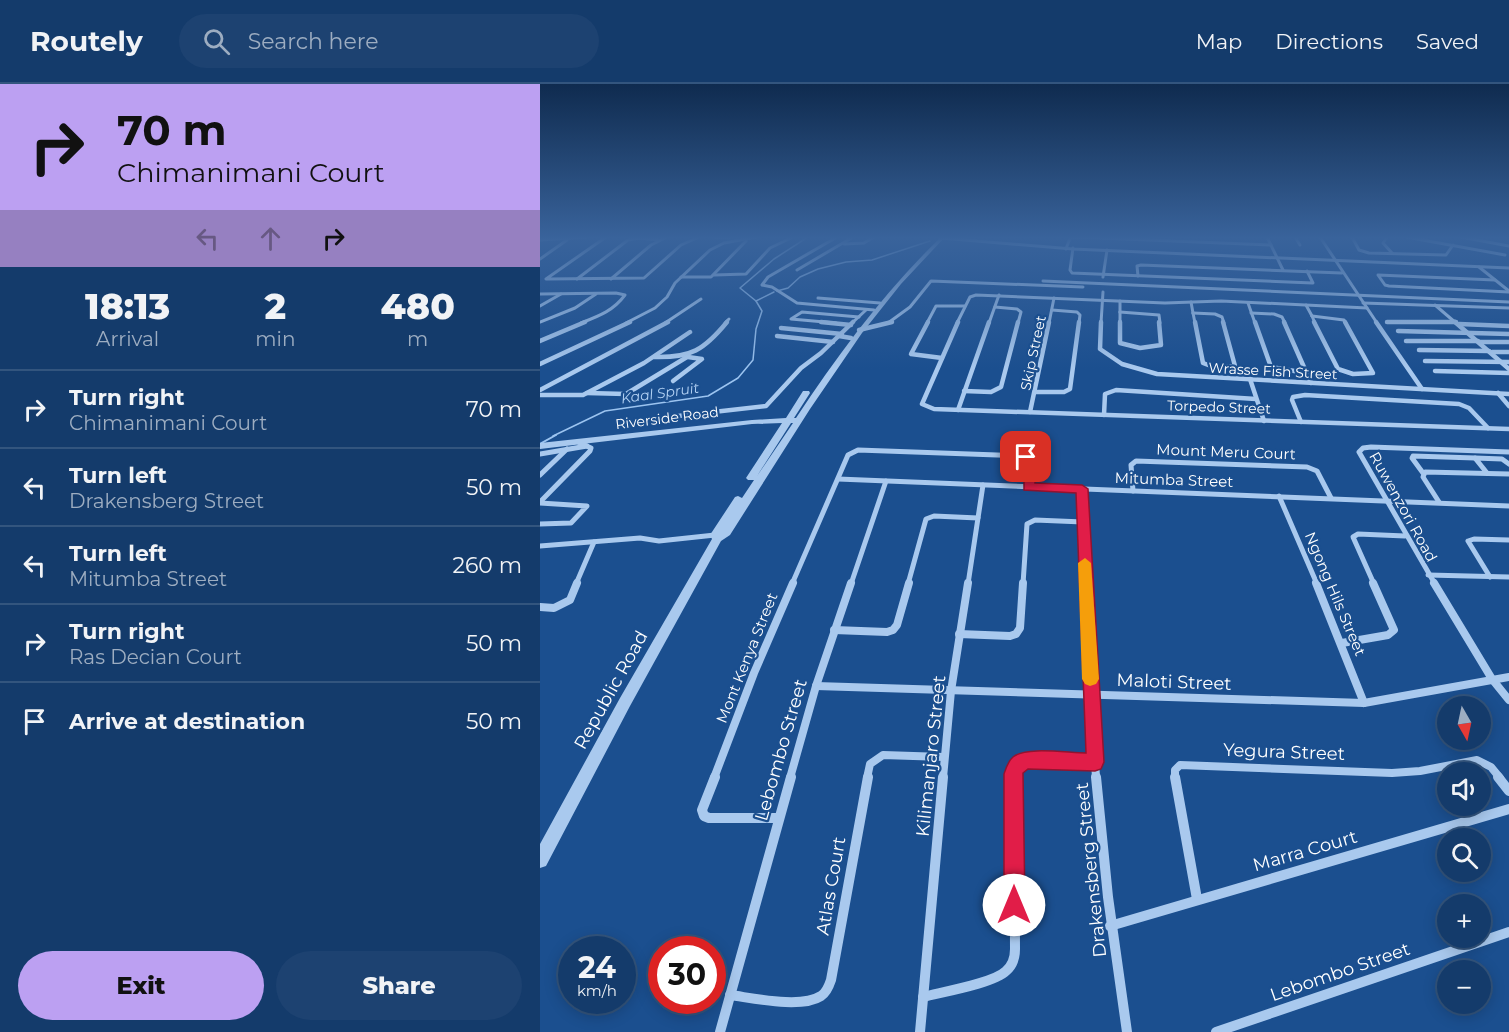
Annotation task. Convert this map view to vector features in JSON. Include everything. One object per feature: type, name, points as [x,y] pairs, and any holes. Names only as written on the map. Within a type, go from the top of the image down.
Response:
[{"type":"street","points":[[540,364],[648,313],[668,296],[668,289],[675,281]]},
{"type":"street","points":[[765,281],[762,285],[772,286],[775,291],[786,294],[789,300],[797,303],[874,310]]},
{"type":"street","name":"Republic Road","points":[[540,860],[716,537],[726,533],[817,379],[899,281]]},
{"type":"street","points":[[781,328],[841,335],[855,335],[879,329],[891,324],[919,299],[931,281]]},
{"type":"street","points":[[937,281],[1083,287]]},
{"type":"street","points":[[1047,281],[1509,302]]},
{"type":"street","points":[[1291,281],[1313,281]]},
{"type":"street","points":[[1347,281],[1422,389]]},
{"type":"street","points":[[1382,281],[1389,286],[1509,292]]},
{"type":"street","points":[[1496,281],[1509,292]]},
{"type":"street","name":"Wrasse Fish Street","points":[[1103,292],[1099,346],[1102,352],[1137,370],[1157,375],[1509,394]]},
{"type":"street","points":[[540,322],[575,308],[597,293]]},
{"type":"street","points":[[540,294],[624,294],[620,303],[608,312],[540,341]]},
{"type":"street","points":[[540,306],[562,294]]},
{"type":"street","points":[[958,410],[999,295]]},
{"type":"street","points":[[965,306],[936,306],[911,354],[942,358],[965,306],[973,296],[1367,308]]},
{"type":"street","points":[[818,298],[880,303]]},
{"type":"street","name":"Skip Street","points":[[1030,412],[1054,298]]},
{"type":"street","points":[[540,390],[640,338],[675,318],[701,299]]},
{"type":"street","points":[[1120,301],[1119,340],[1122,344],[1151,348],[1161,345],[1159,315],[1120,312]]},
{"type":"street","points":[[1191,302],[1193,313],[1203,363],[1216,368],[1234,366],[1222,317],[1215,314],[1193,313]]},
{"type":"street","points":[[1248,303],[1271,367],[1306,373]]},
{"type":"street","points":[[1364,303],[1509,308]]},
{"type":"street","points":[[1306,305],[1311,316],[1338,369],[1353,374],[1373,373],[1344,320],[1311,316]]},
{"type":"street","points":[[1434,305],[1469,332],[1509,371]]},
{"type":"street","points":[[964,391],[991,392],[1000,387],[1021,312],[1014,308],[995,307]]},
{"type":"street","points":[[678,416],[766,406],[801,368],[841,335],[866,310]]},
{"type":"street","points":[[1036,392],[1064,392],[1070,389],[1080,315],[1077,312],[1052,310]]},
{"type":"street","points":[[851,325],[790,319],[802,312],[859,317]]},
{"type":"street","points":[[1251,313],[1274,314],[1282,317],[1311,383]]},
{"type":"street","points":[[586,393],[624,395],[707,345],[729,319]]},
{"type":"street","points":[[1387,322],[1509,326]]},
{"type":"street","points":[[1398,331],[1509,334]]},
{"type":"street","points":[[540,395],[574,396],[586,393],[653,357],[690,332]]},
{"type":"street","points":[[777,336],[833,342]]},
{"type":"street","points":[[1406,341],[1509,342]]},
{"type":"street","points":[[1419,351],[1509,352]]},
{"type":"street","points":[[653,357],[702,359],[673,381]]},
{"type":"street","name":"Torpedo Street","points":[[942,358],[922,403],[928,408],[1509,429]]},
{"type":"street","points":[[1425,361],[1509,362]]},
{"type":"street","points":[[1434,371],[1509,371]]},
{"type":"street","points":[[1250,380],[1264,421]]},
{"type":"street","points":[[1104,415],[1105,394],[1116,390],[1256,399]]},
{"type":"street","points":[[1498,393],[1509,406]]},
{"type":"street","points":[[1301,422],[1292,400],[1298,395],[1459,404],[1470,408],[1488,428]]},
{"type":"street","name":"Riverside Road","points":[[540,449],[578,442],[752,422],[793,420]]},
{"type":"street","points":[[540,502],[590,451],[591,448],[578,442]]},
{"type":"street","points":[[540,449],[588,446]]},
{"type":"street","points":[[540,475],[568,448]]},
{"type":"street","name":"Ruwenzori Road","points":[[1509,452],[1363,448],[1359,452],[1428,575],[1492,679],[1509,700]]},
{"type":"street","name":"Mont Kenya Street","points":[[779,818],[712,818],[704,816],[702,810],[754,673],[848,455],[860,450],[1025,456],[1030,461],[1029,487]]},
{"type":"street","points":[[1439,502],[1412,458],[1413,456],[1502,459],[1509,464]]},
{"type":"street","points":[[1475,458],[1487,473]]},
{"type":"street","name":"Mount Meru Court","points":[[1133,491],[1131,465],[1136,461],[1262,465],[1314,468],[1331,498]]},
{"type":"street","points":[[1423,473],[1431,471],[1509,474]]},
{"type":"street","name":"Mitumba Street","points":[[838,479],[1509,506]]},
{"type":"street","name":"Lebombo Street","points":[[720,1032],[816,686],[886,481]]},
{"type":"street","name":"Kilimanjaro Street","points":[[920,1032],[951,691],[983,485]]},
{"type":"street","name":"Drakensberg Street","points":[[1082,489],[1095,762],[1110,926],[1127,1032]]},
{"type":"street","name":"Ngong Hils Street","points":[[1280,496],[1365,703]]},
{"type":"street","points":[[540,502],[587,506],[571,523],[540,524]]},
{"type":"street","points":[[834,630],[887,632],[893,630],[897,625],[926,519],[934,516],[978,518]]},
{"type":"street","points":[[959,634],[1010,636],[1018,632],[1027,524],[1035,520],[1083,522]]},
{"type":"street","points":[[1342,643],[1388,635],[1394,630],[1353,537],[1358,534],[1405,536]]},
{"type":"street","points":[[540,546],[640,538],[659,541],[716,537]]},
{"type":"street","points":[[1490,577],[1468,541],[1474,539],[1509,540]]},
{"type":"street","points":[[540,607],[554,608],[570,600],[594,542]]},
{"type":"street","points":[[1428,575],[1509,578]]},
{"type":"street","name":"Maloti Street","points":[[816,686],[1365,703],[1401,699],[1509,677]]},
{"type":"street","name":"Atlas Court","points":[[730,995],[808,1000],[820,997],[826,991],[831,980],[870,764],[883,755],[944,757]]},
{"type":"street","name":"Yegura Street","points":[[1197,899],[1175,779],[1175,770],[1180,765],[1392,772],[1426,770],[1474,759],[1491,767],[1509,791]]},
{"type":"street","points":[[923,997],[996,978],[1007,973],[1012,965],[1015,955],[1014,774],[1018,764],[1028,760],[1095,762]]},
{"type":"street","name":"Marra Court","points":[[1110,926],[1509,809]]},
{"type":"street","name":"Lebombo Street","points":[[1223,1031],[1509,932]]},
{"type":"waterway","name":"Kaal Spruit","points":[[748,281],[740,288],[756,301]]},
{"type":"waterway","points":[[777,291],[788,288],[795,281]]},
{"type":"waterway","points":[[756,301],[774,292]]},
{"type":"waterway","name":"Kaal Spruit","points":[[553,436],[605,411],[708,396],[738,378],[753,360],[756,329],[762,311],[756,301]]},
{"type":"waterway","name":"Kaal Spruit","points":[[540,444],[556,435]]},
{"type":"slow traffic","points":[[1085,563],[1090,679]]},
{"type":"route","points":[[1014,905],[1014,774],[1016,767],[1028,760],[1095,762],[1082,489],[1029,487],[1030,461],[1026,457]]}]
